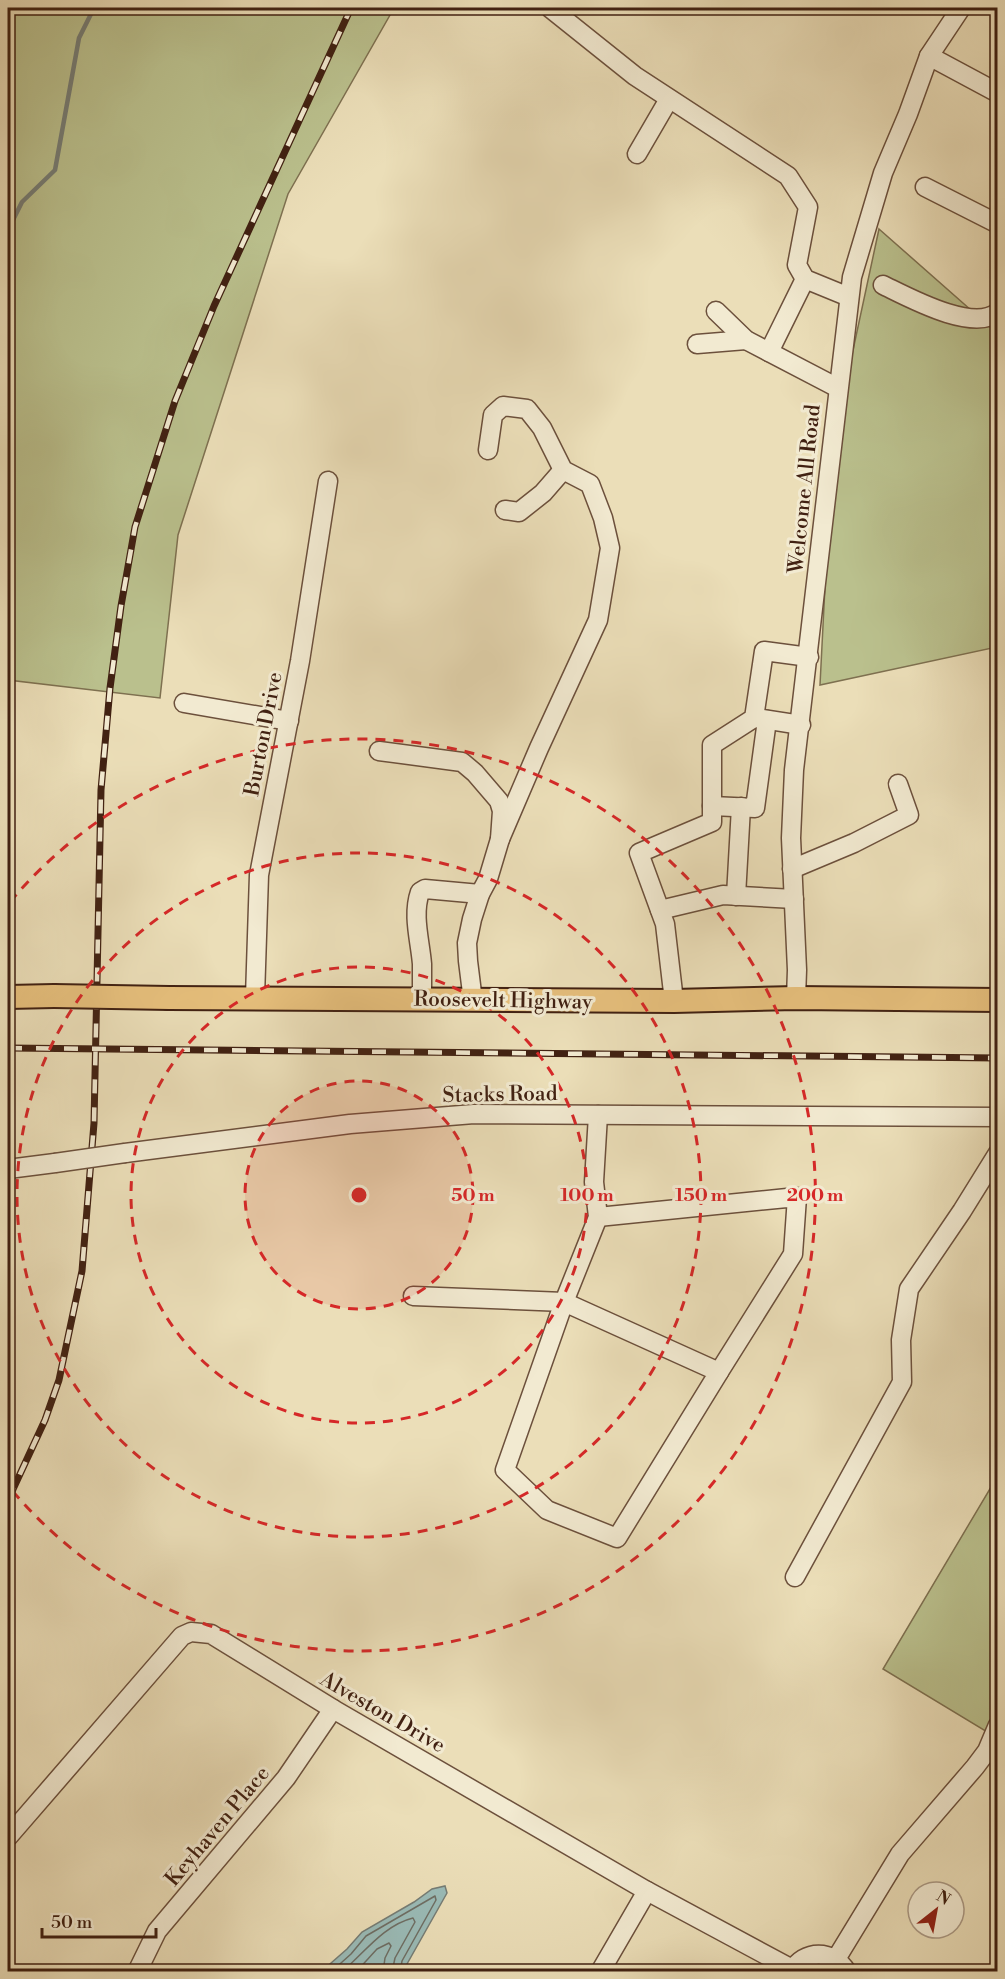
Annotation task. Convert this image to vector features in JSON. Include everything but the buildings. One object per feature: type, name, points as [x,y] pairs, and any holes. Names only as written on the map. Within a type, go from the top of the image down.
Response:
[{"type":"main road","name":"Roosevelt Highway","points":[[8,997],[255,997],[473,1001],[674,1001],[796,998],[998,1000]]},
{"type":"street","points":[[550,8],[635,76],[788,176],[808,207],[797,265],[805,279],[849,297]]},
{"type":"street","name":"Welcome All Road","points":[[796,998],[791,816],[794,770],[809,657],[849,297],[853,275],[880,183],[929,56],[962,8]]},
{"type":"street","points":[[929,56],[998,93]]},
{"type":"street","points":[[637,154],[669,99]]},
{"type":"street","points":[[925,187],[998,224]]},
{"type":"street","points":[[769,352],[805,279]]},
{"type":"street","points":[[883,285],[948,315],[981,317],[992,316],[998,312]]},
{"type":"street","points":[[716,311],[746,340],[838,388]]},
{"type":"street","points":[[698,344],[746,340]]},
{"type":"street","points":[[473,1001],[467,943],[472,918],[488,879],[500,839],[598,620],[610,548],[603,518],[590,484],[563,470],[542,428],[527,409],[503,406],[493,415],[488,450]]},
{"type":"street","points":[[505,510],[519,512],[543,494],[563,470]]},
{"type":"street","name":"Burton Drive","points":[[255,997],[259,875],[300,661],[328,481]]},
{"type":"street","points":[[712,806],[755,808],[764,651],[809,657]]},
{"type":"street","points":[[184,703],[289,721]]},
{"type":"street","points":[[674,1001],[665,924],[639,853],[712,822],[712,745],[761,719],[801,725]]},
{"type":"street","points":[[379,751],[462,762],[475,773],[499,801],[502,811],[500,839]]},
{"type":"street","points":[[792,869],[854,843],[909,815],[898,784]]},
{"type":"street","points":[[736,896],[741,807]]},
{"type":"street","points":[[422,999],[422,964],[416,923],[420,892],[425,889],[480,894]]},
{"type":"street","points":[[660,910],[723,896],[794,899]]},
{"type":"street","name":"Stacks Road","points":[[8,1169],[350,1124],[474,1114],[998,1117]]},
{"type":"street","points":[[598,1115],[594,1182],[598,1216],[564,1302],[505,1470],[547,1509],[617,1538],[793,1254],[796,1197],[598,1216]]},
{"type":"street","points":[[795,1577],[902,1382],[900,1340],[909,1289],[998,1153]]},
{"type":"street","points":[[413,1296],[564,1302],[719,1372]]},
{"type":"street","name":"Alveston Drive","points":[[8,1837],[182,1636],[191,1632],[211,1635],[333,1709],[647,1891],[791,1970]]},
{"type":"street","name":"Keyhaven Place","points":[[138,1971],[157,1931],[286,1778],[333,1709]]},
{"type":"street","points":[[791,1970],[797,1963],[811,1955],[828,1955],[842,1965],[900,1854],[975,1767],[987,1751],[998,1725]]},
{"type":"street","points":[[600,1971],[647,1891]]},
{"type":"green space","points":[[8,8],[394,8],[288,194],[178,535],[160,698],[8,680]]},
{"type":"green space","points":[[879,229],[997,333],[997,647],[820,685],[832,448]]},
{"type":"green space","points":[[997,1477],[997,1738],[883,1669]]},
{"type":"water","points":[[445,1886],[447,1893],[405,1971],[322,1971],[362,1932],[432,1889]]},
{"type":"waterway","points":[[8,238],[12,222],[22,202],[55,170],[79,38],[94,8]]},
{"type":"railway","points":[[8,1500],[45,1420],[59,1380],[82,1271],[94,1123],[101,790],[110,688],[135,527],[175,401],[214,306],[351,8]]},
{"type":"railway","points":[[8,1048],[998,1058]]}]
